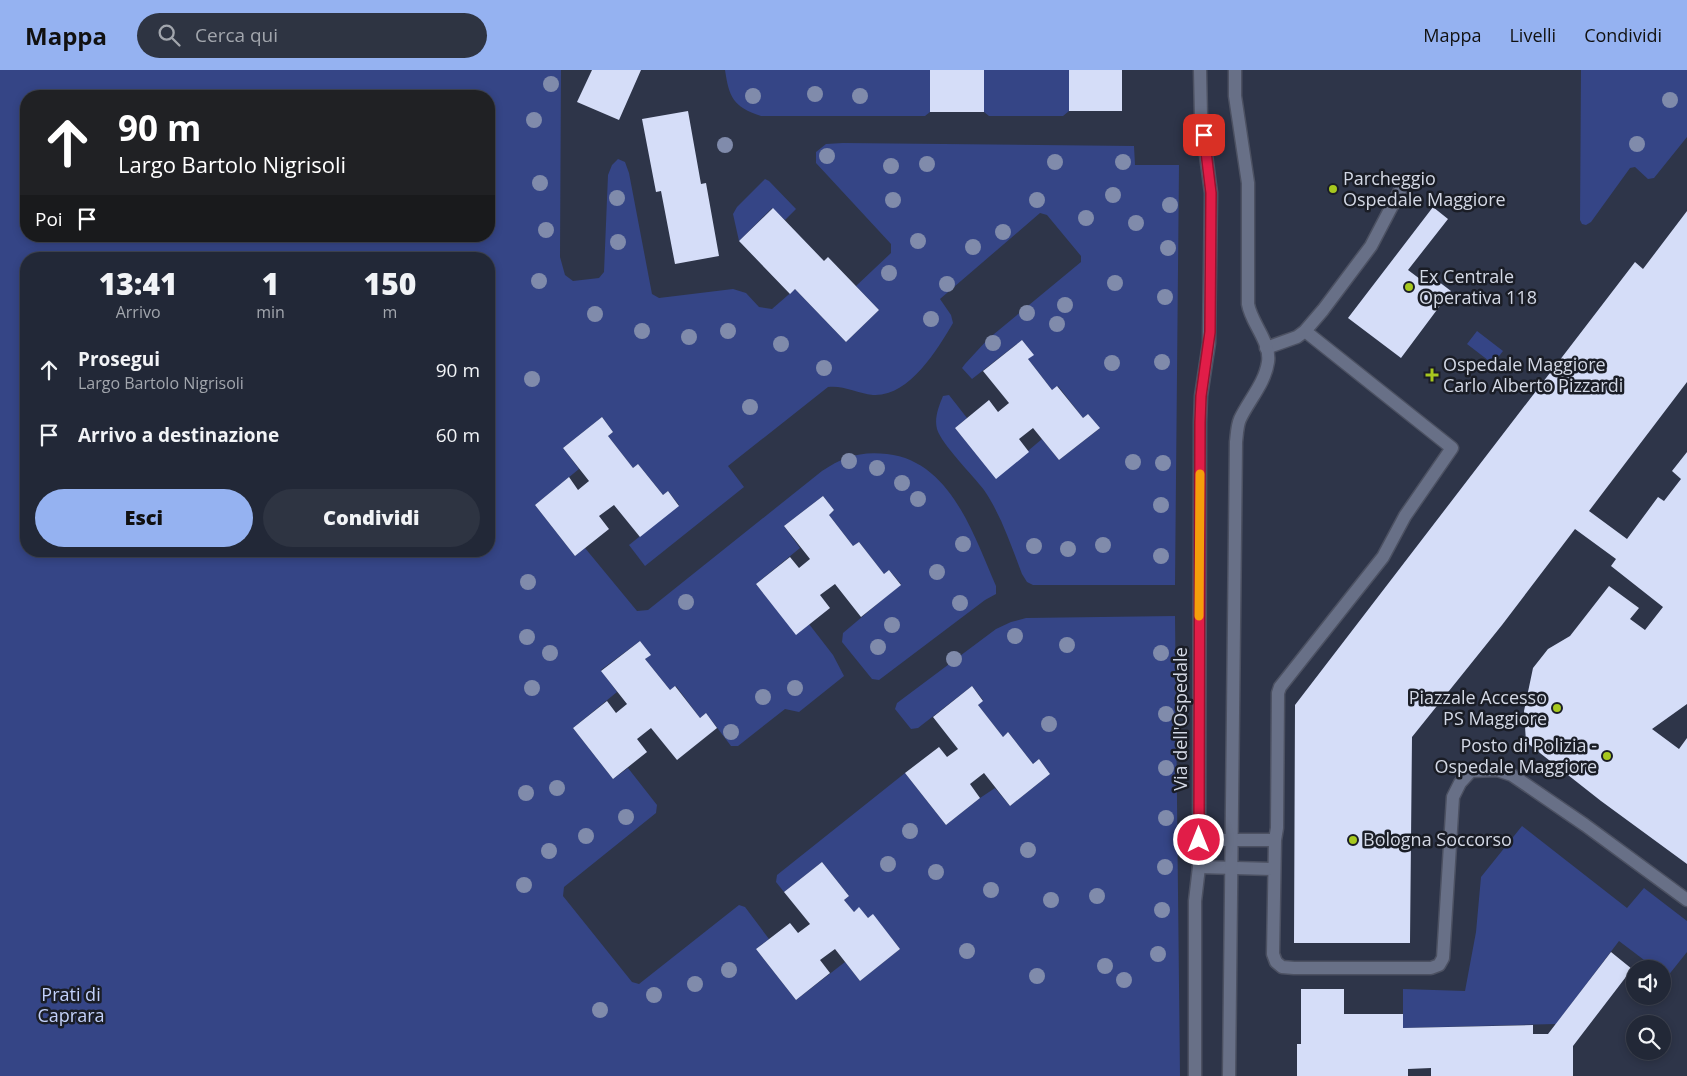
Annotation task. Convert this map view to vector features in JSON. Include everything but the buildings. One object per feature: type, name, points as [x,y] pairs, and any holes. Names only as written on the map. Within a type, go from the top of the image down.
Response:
[{"type":"street","name":"Via dell'Ospedale","points":[[1195,1076],[1194,901],[1199,867],[1200,422],[1201,396],[1209,343],[1211,193],[1201,116],[1200,70]]},
{"type":"street","points":[[1229,1076],[1237,431],[1239,421],[1265,374],[1268,362],[1266,348],[1251,317],[1248,304],[1248,184],[1235,96],[1235,70]]},
{"type":"street","points":[[1266,348],[1305,331],[1362,260],[1405,181]]},
{"type":"street","points":[[1305,331],[1452,448],[1405,516],[1383,557],[1280,687],[1277,700],[1277,828],[1274,840],[1273,954],[1276,962],[1282,967],[1432,968],[1439,965],[1443,958],[1453,797],[1460,783],[1471,770],[1497,770],[1512,775],[1585,825],[1687,900]]},
{"type":"street","points":[[1199,840],[1274,840]]},
{"type":"street","points":[[1199,867],[1274,869]]},
{"type":"green space","name":"Prati di Caprara","points":[[0,70],[561,70],[560,257],[565,275],[573,281],[599,278],[604,272],[608,175],[612,165],[618,159],[625,162],[629,173],[652,294],[659,298],[733,289],[746,293],[759,307],[772,309],[795,289],[846,342],[879,310],[856,286],[891,253],[891,244],[816,163],[816,152],[826,144],[1134,146],[1135,165],[1179,165],[1175,585],[1033,585],[1027,582],[1022,574],[1001,520],[990,500],[945,443],[937,429],[937,416],[940,404],[943,396],[949,395],[967,418],[955,428],[996,478],[1042,439],[1059,460],[1099,429],[1088,414],[1083,418],[1058,386],[1052,390],[1028,359],[1033,354],[1022,340],[972,379],[962,368],[988,339],[1081,262],[1081,256],[1047,215],[1040,213],[940,299],[951,315],[953,323],[921,370],[910,380],[886,394],[873,395],[839,387],[828,387],[728,466],[744,487],[645,566],[629,545],[679,505],[668,491],[663,495],[638,464],[633,468],[608,436],[613,432],[602,417],[563,448],[579,469],[535,505],[575,556],[585,548],[637,611],[648,610],[822,471],[852,456],[868,453],[887,454],[909,460],[928,471],[944,486],[969,524],[996,586],[996,594],[985,600],[879,680],[872,679],[842,642],[843,633],[901,584],[889,570],[884,574],[859,542],[853,546],[829,515],[834,510],[823,496],[784,526],[800,548],[756,584],[796,634],[809,624],[833,655],[844,676],[799,712],[785,709],[738,746],[731,746],[706,713],[700,718],[676,686],[670,690],[645,659],[650,655],[640,641],[601,670],[617,692],[573,728],[613,779],[628,768],[657,805],[656,813],[564,887],[563,896],[632,982],[639,984],[739,905],[745,907],[769,939],[756,949],[796,1000],[845,962],[860,981],[900,949],[873,915],[868,918],[859,908],[854,912],[844,900],[849,896],[822,862],[784,892],[776,882],[777,875],[905,773],[946,825],[995,788],[1010,806],[1050,774],[1039,759],[1033,764],[1008,732],[1003,737],[978,705],[983,700],[972,686],[918,728],[911,729],[895,709],[897,703],[996,629],[1011,622],[1026,618],[1175,616],[1180,1076],[0,1076]]},
{"type":"green space","points":[[725,70],[930,70],[930,112],[925,116],[761,116],[744,109],[734,100],[728,87]]},
{"type":"green space","points":[[984,70],[1069,70],[1069,111],[1063,116],[989,116],[984,112]]},
{"type":"green space","points":[[1581,70],[1687,70],[1687,137],[1654,178],[1648,179],[1635,167],[1630,168],[1591,222],[1586,225],[1582,224],[1580,220]]},
{"type":"green space","points":[[765,179],[796,209],[785,220],[772,208],[739,241],[733,214],[737,207]]},
{"type":"green space","points":[[1477,331],[1503,351],[1493,364],[1467,344]]},
{"type":"green space","points":[[1522,826],[1627,908],[1644,888],[1687,921],[1687,952],[1671,972],[1671,960],[1644,960],[1619,941],[1556,1024],[1403,1028],[1403,989],[1465,991],[1476,932],[1481,877]]},
{"type":"slow traffic","points":[[1199,616],[1200,474]]},
{"type":"place","name":"Parcheggio Ospedale Maggiore","points":[[1333,189]]},
{"type":"place","name":"Ex Centrale Operativa 118","points":[[1409,287]]},
{"type":"place","name":"Ospedale Maggiore Carlo Alberto Pizzardi","points":[[1432,375]]},
{"type":"place","name":"Piazzale Accesso PS Maggiore","points":[[1557,708]]},
{"type":"place","name":"Posto di Polizia - Ospedale Maggiore","points":[[1607,756]]},
{"type":"place","name":"Bologna Soccorso","points":[[1353,840]]},
{"type":"route","points":[[1199,840],[1200,422],[1201,396],[1209,343],[1211,193],[1204,135]]}]
